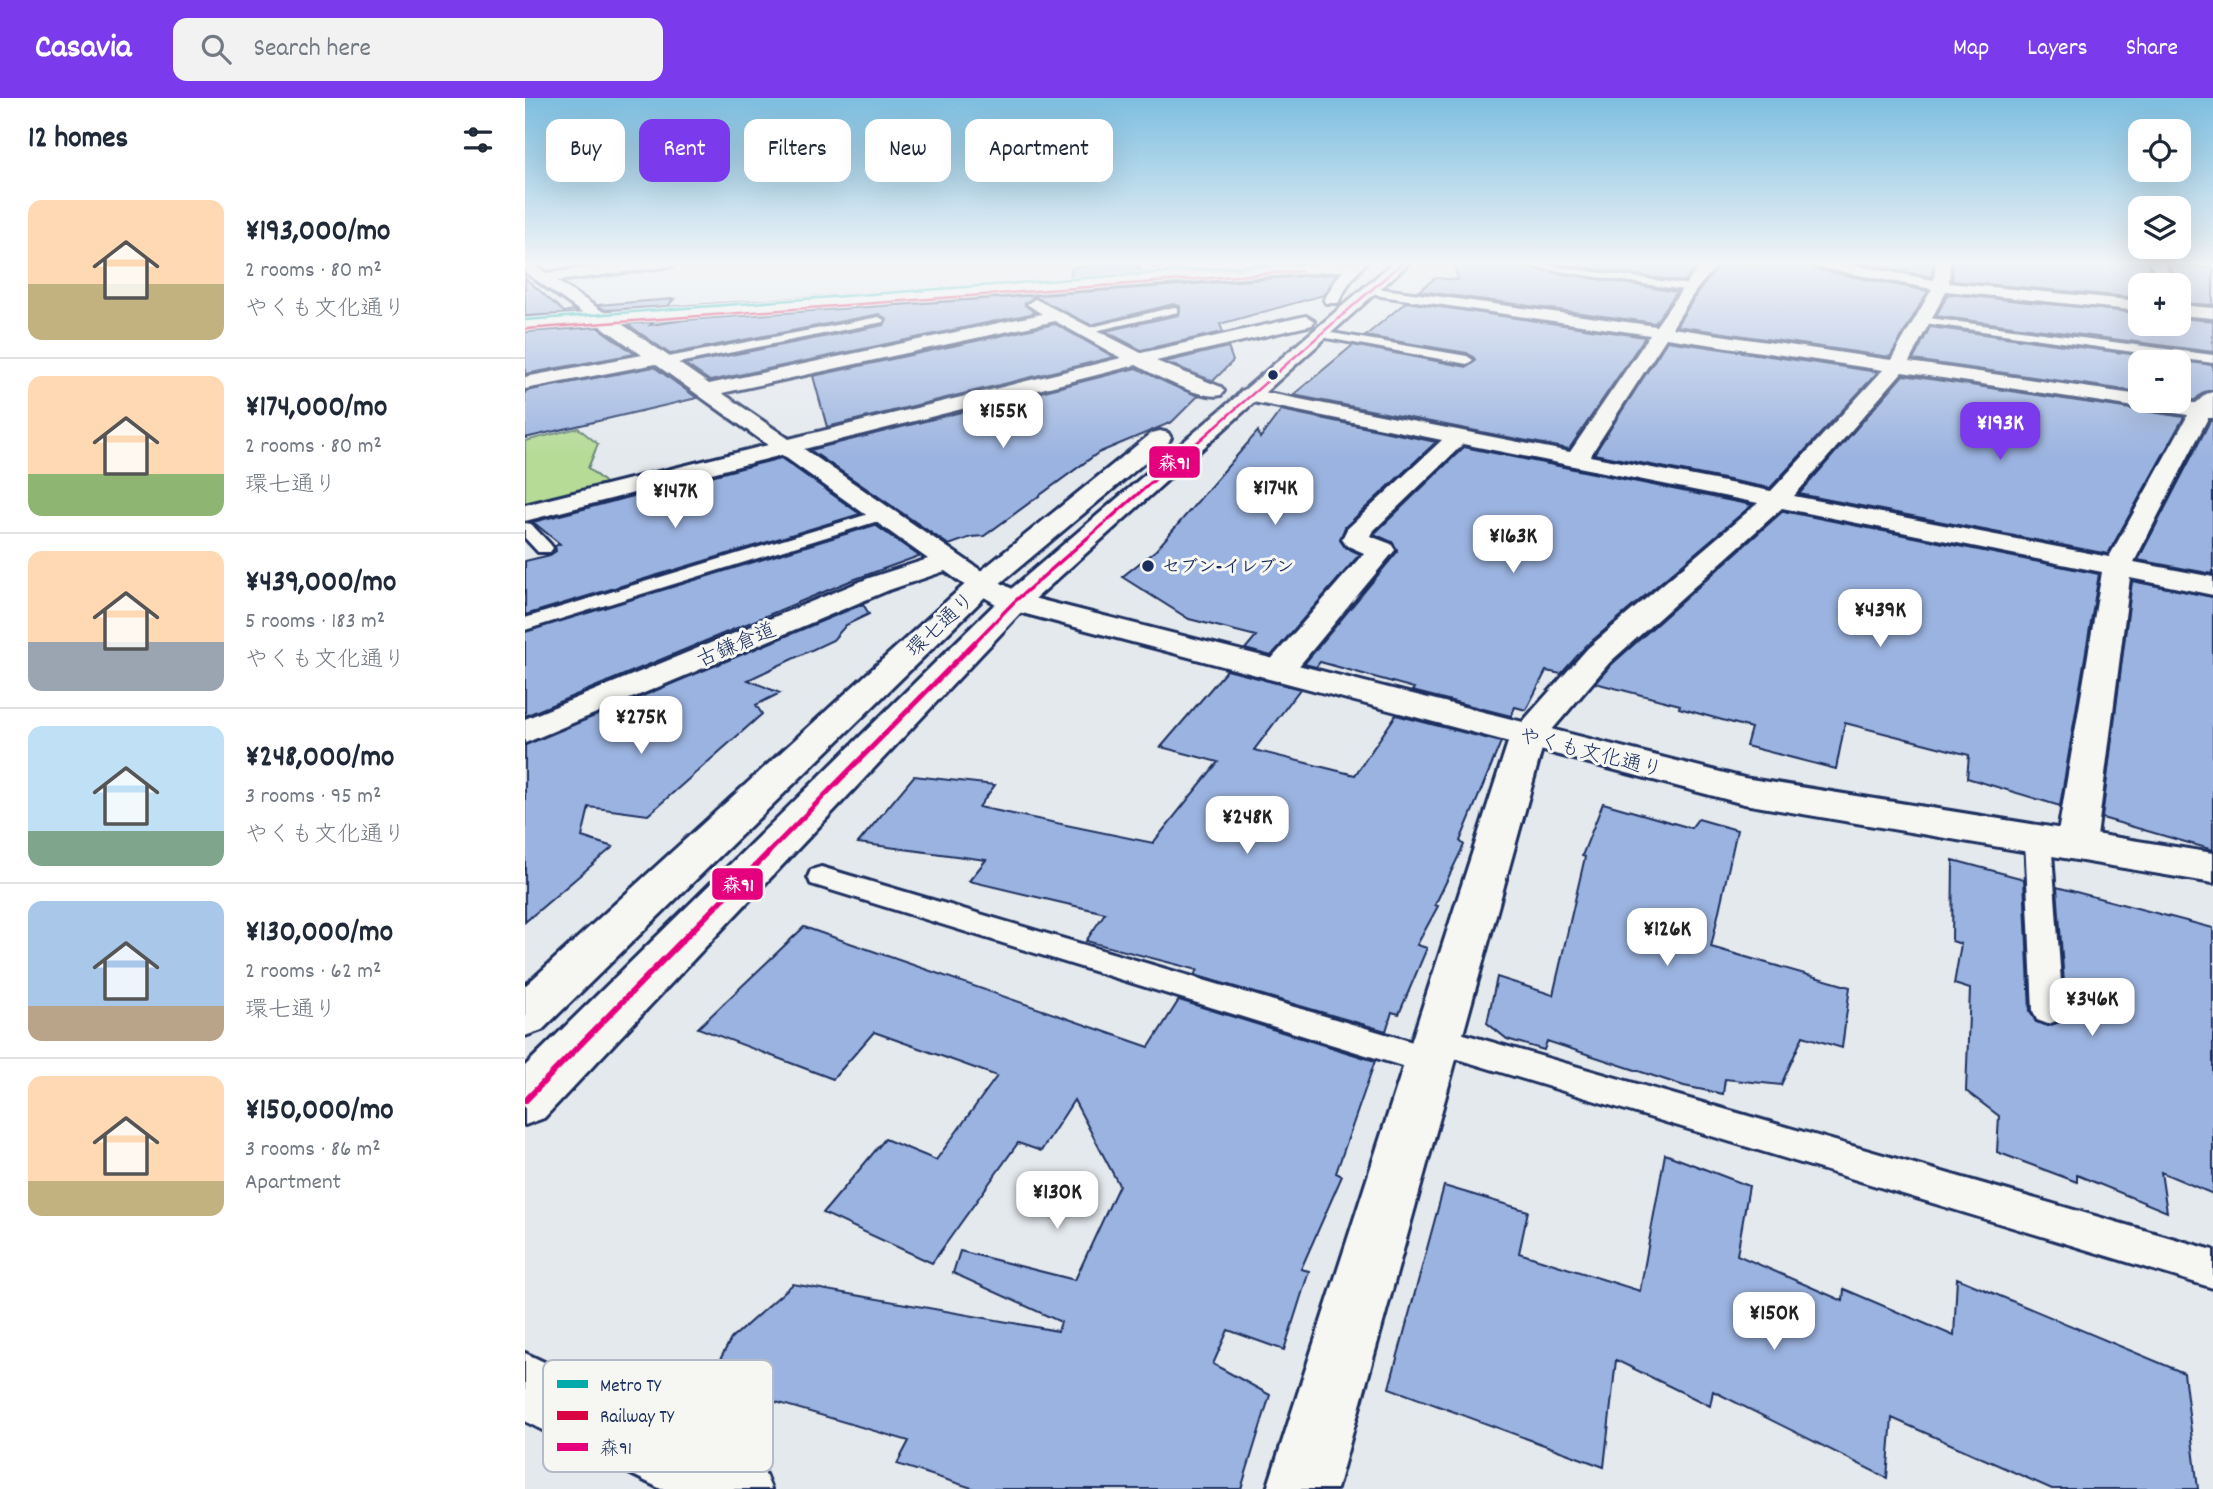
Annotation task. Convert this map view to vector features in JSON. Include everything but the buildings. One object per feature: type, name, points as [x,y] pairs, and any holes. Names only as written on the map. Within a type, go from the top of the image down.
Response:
[{"type":"street","name":"やくも文化通り","points":[[613,327],[948,561],[1014,601],[1744,791],[2213,868]]},
{"type":"street","points":[[890,327],[918,345]]},
{"type":"street","points":[[706,391],[1005,327]]},
{"type":"street","points":[[1080,327],[1138,358],[1214,391]]},
{"type":"street","points":[[525,513],[1138,358],[1313,327]]},
{"type":"street","name":"環七通り","points":[[525,1016],[982,584],[1214,391],[1313,327]]},
{"type":"street","name":"環七通り","points":[[525,1101],[1014,601],[1248,395],[1313,327]]},
{"type":"street","points":[[1616,327],[2205,412],[2117,567],[2076,845]]},
{"type":"street","points":[[1576,460],[1665,327]]},
{"type":"street","points":[[1302,1489],[1528,736],[1599,655],[1777,500],[1897,366],[1917,327]]},
{"type":"street","points":[[525,383],[661,360]]},
{"type":"street","points":[[1248,395],[2213,586]]},
{"type":"street","points":[[1277,671],[1381,550],[1355,538],[1360,530],[1458,437]]},
{"type":"street","name":"古鎌倉道","points":[[525,732],[880,584],[948,561]]},
{"type":"street","points":[[525,1386],[543,1395]]},
{"type":"street","points":[[701,1472],[736,1489]]},
{"type":"lane","points":[[661,360],[883,327]]},
{"type":"lane","points":[[1086,330],[1100,327]]},
{"type":"lane","points":[[1313,327],[1467,360]]},
{"type":"lane","points":[[1973,327],[2213,359]]},
{"type":"lane","points":[[525,624],[882,515]]},
{"type":"lane","points":[[525,528],[544,548]]},
{"type":"lane","points":[[2038,838],[2047,1011]]},
{"type":"lane","points":[[821,877],[2213,1269]]},
{"type":"green space","points":[[578,428],[598,444],[588,468],[611,488],[525,509],[525,441]]},
{"type":"rail line","name":"TY","points":[[526,329],[554,327]]},
{"type":"transit line","name":"森91","points":[[525,1101],[1014,602],[1329,327]]},
{"type":"place","name":"セブン-イレブン","points":[[1148,566]]}]
